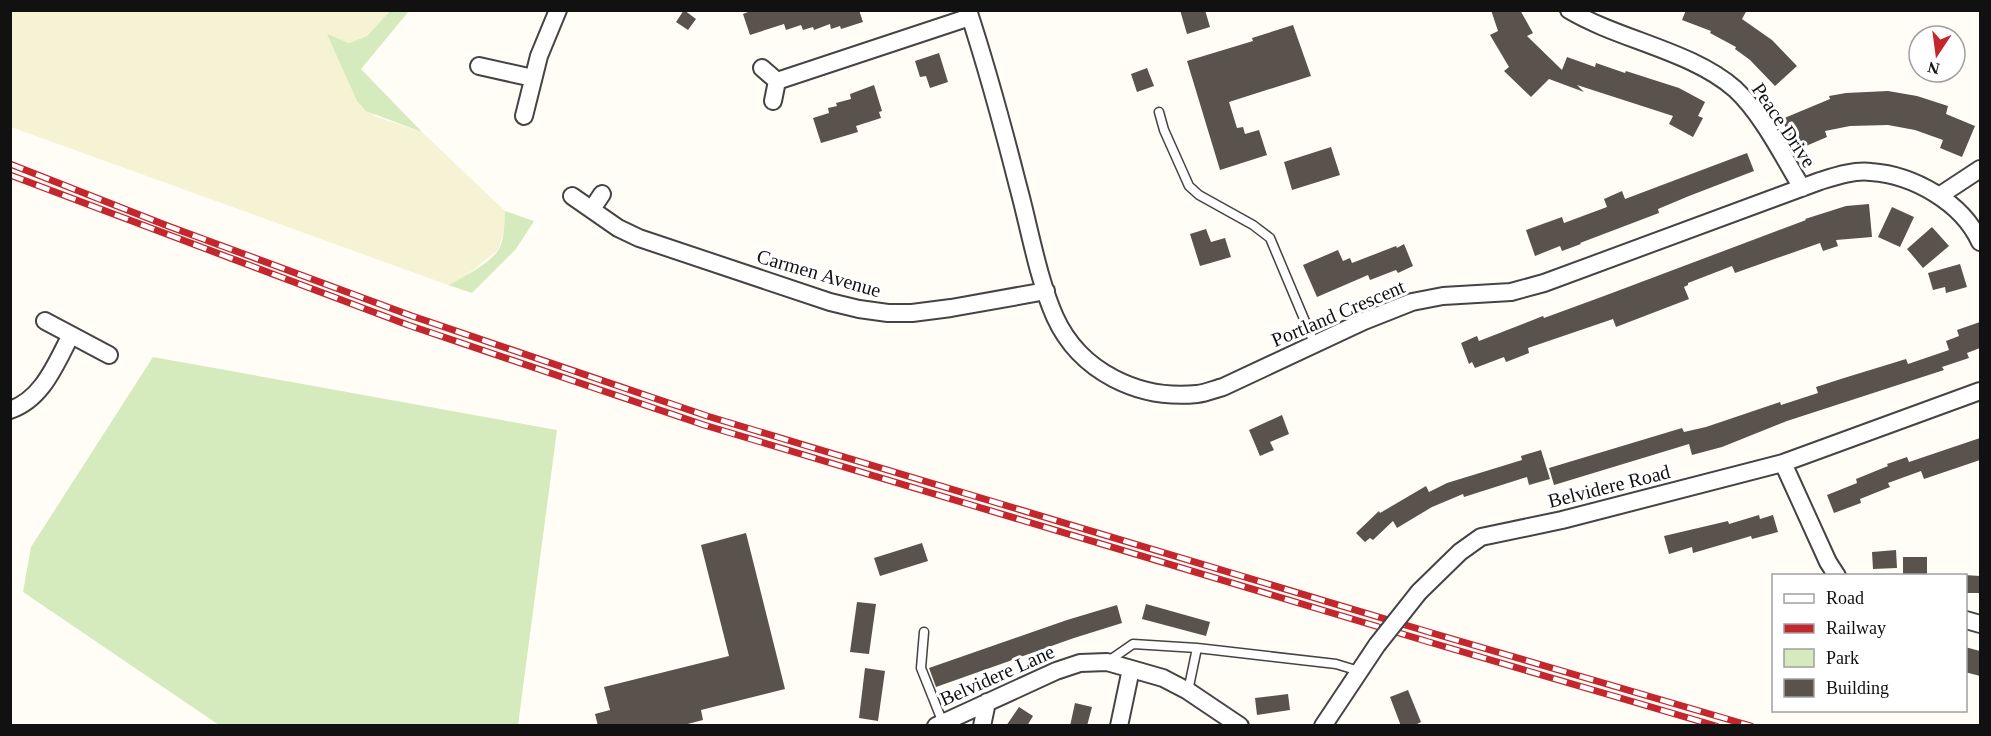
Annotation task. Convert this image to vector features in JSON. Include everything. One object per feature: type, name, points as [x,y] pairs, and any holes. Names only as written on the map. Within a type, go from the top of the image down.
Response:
[{"type":"street","points":[[524,116],[539,56],[558,10]]},
{"type":"street","name":"Peace Drive","points":[[1569,10],[1607,29],[1718,76],[1752,108],[1802,188]]},
{"type":"street","points":[[777,81],[969,14]]},
{"type":"street","name":"Portland Crescent","points":[[969,14],[1055,318],[1068,339],[1084,358],[1105,374],[1125,385],[1152,393],[1200,394],[1223,387],[1364,321],[1412,302],[1443,296],[1511,292],[1544,283],[1843,174],[1869,171],[1896,175],[1917,184],[1939,196],[1962,214],[1980,242]]},
{"type":"street","points":[[479,66],[533,78]]},
{"type":"street","points":[[762,68],[777,81]]},
{"type":"street","points":[[773,101],[777,81]]},
{"type":"street","points":[[1939,196],[1980,168]]},
{"type":"street","points":[[592,210],[602,194]]},
{"type":"street","name":"Carmen Avenue","points":[[572,196],[618,228],[639,238],[784,288],[859,309],[888,313],[912,313],[1046,291]]},
{"type":"street","points":[[45,321],[109,355]]},
{"type":"street","points":[[10,410],[21,407],[31,400],[42,387],[71,335]]},
{"type":"street","name":"Belvidere Road","points":[[1328,724],[1359,671],[1419,592],[1460,552],[1481,537],[1562,520],[1783,463],[1980,392]]},
{"type":"street","points":[[1783,463],[1828,562],[1836,574]]},
{"type":"street","name":"Belvidere Lane","points":[[940,724],[1056,670],[1080,663],[1107,662],[1163,678],[1188,691],[1240,726]]},
{"type":"street","points":[[1119,726],[1131,669]]},
{"type":"street","points":[[982,726],[987,702]]},
{"type":"lane","points":[[1159,112],[1164,130],[1189,186],[1199,195],[1253,225],[1270,238],[1315,345]]},
{"type":"lane","points":[[924,632],[921,668],[940,724]]},
{"type":"lane","points":[[1107,662],[1133,644],[1197,648],[1335,664],[1359,671]]},
{"type":"lane","points":[[1188,691],[1197,648]]},
{"type":"shaded area","points":[[10,11],[390,11],[367,36],[349,43],[328,35],[374,116],[422,132],[505,211],[504,231],[498,250],[463,278],[448,285],[11,127]]},
{"type":"green space","points":[[390,11],[409,11],[361,69],[422,132],[366,111],[357,101],[327,34],[349,43],[367,36]]},
{"type":"green space","points":[[505,211],[534,221],[516,249],[472,293],[448,285],[476,270],[499,249],[504,230]]},
{"type":"green space","points":[[153,357],[557,430],[518,725],[219,725],[23,592],[31,547]]},
{"type":"building","points":[[684,10],[696,19],[688,30],[676,22]]},
{"type":"building","points":[[753,10],[859,10],[863,22],[841,29],[840,26],[831,29],[830,24],[814,30],[813,27],[803,30],[801,25],[786,30],[784,24],[750,35],[743,14]]},
{"type":"building","points":[[1180,10],[1205,10],[1210,27],[1187,34]]},
{"type":"building","points":[[1491,10],[1520,10],[1533,33],[1527,36],[1562,70],[1567,57],[1595,67],[1596,63],[1679,88],[1705,102],[1698,116],[1703,118],[1693,137],[1669,124],[1673,116],[1577,85],[1584,92],[1549,79],[1531,97],[1504,71],[1509,67],[1490,35],[1498,31]]},
{"type":"building","points":[[1686,10],[1747,10],[1742,19],[1772,40],[1797,66],[1775,86],[1750,60],[1735,49],[1736,47],[1710,33],[1711,31],[1682,20]]},
{"type":"building","points":[[1293,25],[1311,76],[1229,102],[1237,128],[1243,127],[1245,134],[1259,130],[1267,155],[1220,170],[1187,61],[1253,41],[1252,38]]},
{"type":"building","points":[[939,53],[948,82],[930,88],[926,76],[920,77],[915,61]]},
{"type":"building","points":[[1147,68],[1154,86],[1137,92],[1131,74]]},
{"type":"building","points":[[874,85],[882,111],[879,112],[881,118],[856,126],[858,132],[821,143],[813,118],[829,113],[828,108],[837,106],[836,103],[851,99],[850,94]]},
{"type":"building","points":[[1888,91],[1917,96],[1948,106],[1946,114],[1975,126],[1962,157],[1940,148],[1943,140],[1915,130],[1888,125],[1850,126],[1825,131],[1827,137],[1806,146],[1805,143],[1794,148],[1782,119],[1830,99],[1829,96]]},
{"type":"building","points":[[1331,147],[1340,175],[1292,190],[1284,162]]},
{"type":"building","points":[[1747,153],[1754,171],[1658,209],[1659,213],[1581,244],[1562,251],[1560,246],[1535,256],[1526,230],[1562,217],[1564,223],[1607,207],[1604,199],[1622,191],[1625,199]]},
{"type":"building","points":[[1869,204],[1872,237],[1836,240],[1838,246],[1823,251],[1820,243],[1735,273],[1732,266],[1688,283],[1684,287],[1689,299],[1616,327],[1613,319],[1528,348],[1529,353],[1506,362],[1504,357],[1475,368],[1472,362],[1469,364],[1461,343],[1477,336],[1479,341],[1543,316],[1544,318],[1805,219],[1846,206]]},
{"type":"building","points":[[1892,207],[1914,217],[1900,247],[1878,237]]},
{"type":"building","points":[[1932,227],[1949,246],[1923,268],[1907,249]]},
{"type":"building","points":[[1206,229],[1211,242],[1225,238],[1231,257],[1200,266],[1190,234]]},
{"type":"building","points":[[1404,244],[1413,266],[1398,273],[1396,270],[1370,280],[1368,275],[1317,297],[1303,265],[1338,250],[1343,261],[1350,258],[1352,263]]},
{"type":"building","points":[[1960,264],[1967,287],[1946,293],[1945,287],[1933,290],[1928,273]]},
{"type":"building","points":[[1980,322],[1980,348],[1967,353],[1969,358],[1942,367],[1944,370],[1787,421],[1722,447],[1692,455],[1689,444],[1554,485],[1549,468],[1682,428],[1684,432],[1706,427],[1780,402],[1781,405],[1818,393],[1816,387],[1906,359],[1908,364],[1949,350],[1946,341],[1959,336],[1957,330]]},
{"type":"building","points":[[1282,415],[1289,434],[1270,442],[1274,450],[1260,456],[1249,430]]},
{"type":"building","points":[[1980,438],[1980,460],[1924,479],[1921,471],[1888,483],[1890,487],[1860,499],[1861,503],[1834,513],[1827,495],[1857,483],[1856,479],[1907,457],[1909,462]]},
{"type":"building","points":[[1541,450],[1550,479],[1529,485],[1527,477],[1464,497],[1463,494],[1432,507],[1397,528],[1393,521],[1373,540],[1370,538],[1365,542],[1356,533],[1379,511],[1380,513],[1426,486],[1429,492],[1447,483],[1522,460],[1521,456]]},
{"type":"building","points":[[1759,515],[1760,519],[1773,515],[1778,532],[1752,539],[1751,536],[1693,553],[1692,547],[1669,554],[1664,536],[1728,521],[1729,524]]},
{"type":"building","points":[[746,533],[785,689],[701,710],[703,720],[680,726],[598,726],[595,714],[610,710],[604,687],[729,656],[701,545]]},
{"type":"building","points":[[922,543],[928,561],[880,576],[874,558]]},
{"type":"building","points":[[1896,550],[1897,568],[1873,569],[1872,552]]},
{"type":"building","points":[[1903,557],[1927,557],[1927,574],[1903,574]]},
{"type":"building","points":[[1967,575],[1980,576],[1980,593],[1967,593]]},
{"type":"building","points":[[857,602],[876,604],[869,654],[850,652]]},
{"type":"building","points":[[1146,604],[1210,622],[1206,636],[1142,619]]},
{"type":"building","points":[[1117,605],[1122,623],[936,687],[929,668]]},
{"type":"building","points":[[1967,648],[1980,651],[1980,676],[1967,673]]},
{"type":"building","points":[[865,668],[885,671],[878,721],[859,718]]},
{"type":"building","points":[[1408,690],[1421,722],[1413,726],[1401,726],[1390,697]]},
{"type":"building","points":[[1288,694],[1290,710],[1257,715],[1255,698]]},
{"type":"building","points":[[1075,703],[1092,707],[1087,726],[1070,726]]},
{"type":"building","points":[[1019,707],[1033,716],[1027,726],[1006,726]]},
{"type":"railway","points":[[10,164],[168,226],[412,316],[707,416],[1751,726]]},
{"type":"railway","points":[[10,175],[408,325],[704,425],[1716,726]]}]
